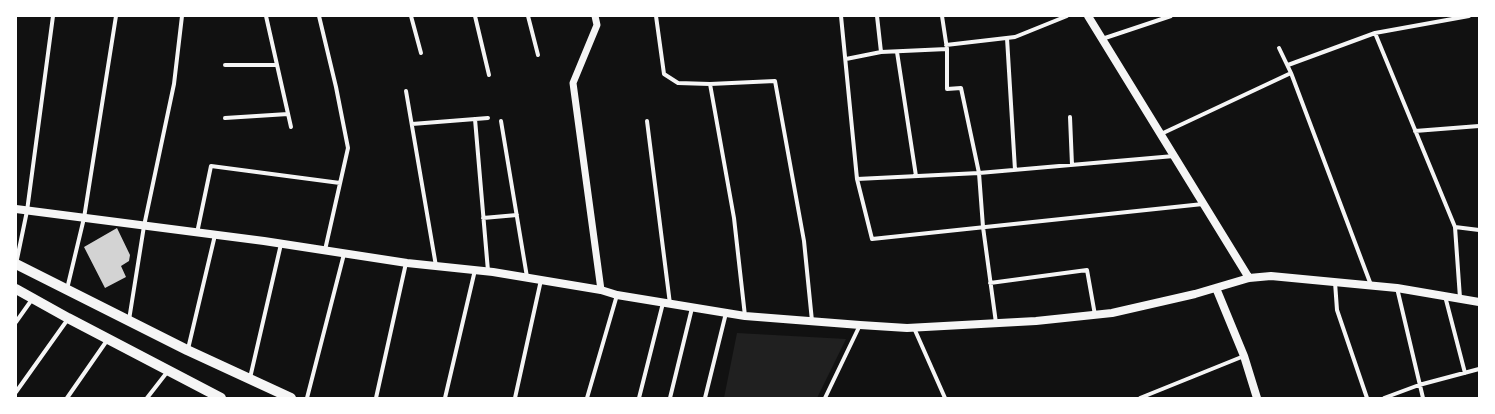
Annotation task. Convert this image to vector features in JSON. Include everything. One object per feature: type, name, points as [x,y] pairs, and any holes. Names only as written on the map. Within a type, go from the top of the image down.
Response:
[{"type":"main road","points":[[1088,16],[1249,278]]},
{"type":"main road","points":[[16,209],[325,250],[406,263],[475,270],[601,290],[617,295],[666,304],[745,316],[812,322],[914,327],[996,323],[1095,315],[1112,313],[1216,288],[1249,278],[1271,276],[1397,288],[1479,302]]},
{"type":"main road","points":[[16,264],[188,350],[291,398]]},
{"type":"main road","points":[[1216,288],[1244,356],[1257,398]]},
{"type":"main road","points":[[16,289],[34,297],[68,318],[218,397]]},
{"type":"street","points":[[16,264],[27,210],[53,16]]},
{"type":"street","points":[[67,289],[84,218],[116,16]]},
{"type":"street","points":[[129,320],[144,226],[174,84],[182,16]]},
{"type":"street","points":[[266,16],[291,127]]},
{"type":"street","points":[[319,16],[336,87],[348,148],[325,250]]},
{"type":"street","points":[[411,16],[421,53]]},
{"type":"street","points":[[475,16],[488,75]]},
{"type":"street","points":[[528,16],[538,55]]},
{"type":"street","points":[[595,16],[597,25],[573,83],[601,290]]},
{"type":"street","points":[[656,16],[664,74],[678,83],[710,84],[775,80],[804,241],[812,322]]},
{"type":"street","points":[[841,16],[857,179],[872,239],[1203,204]]},
{"type":"street","points":[[877,16],[881,52]]},
{"type":"street","points":[[942,16],[947,47],[947,88],[961,88],[979,173],[983,227],[996,323]]},
{"type":"street","points":[[846,60],[881,52],[897,52],[947,47],[1015,37],[1067,16]]},
{"type":"street","points":[[1102,39],[1171,16]]},
{"type":"street","points":[[1288,65],[1375,33],[1469,16]]},
{"type":"street","points":[[1375,33],[1455,227],[1460,298]]},
{"type":"street","points":[[1007,38],[1015,170]]},
{"type":"street","points":[[1279,48],[1288,65],[1371,285]]},
{"type":"street","points":[[897,52],[916,176]]},
{"type":"street","points":[[225,65],[277,65]]},
{"type":"street","points":[[1160,134],[1291,73]]},
{"type":"street","points":[[710,84],[734,218],[745,316]]},
{"type":"street","points":[[406,91],[436,266]]},
{"type":"street","points":[[225,118],[288,114]]},
{"type":"street","points":[[1070,117],[1072,165]]},
{"type":"street","points":[[412,124],[488,118]]},
{"type":"street","points":[[475,119],[488,272]]},
{"type":"street","points":[[501,121],[527,278]]},
{"type":"street","points":[[639,398],[666,304],[647,121]]},
{"type":"street","points":[[1415,131],[1479,126]]},
{"type":"street","points":[[857,179],[979,173],[1174,156]]},
{"type":"street","points":[[197,233],[211,166],[340,183]]},
{"type":"street","points":[[483,218],[517,215]]},
{"type":"street","points":[[1455,227],[1479,230]]},
{"type":"street","points":[[188,350],[215,235]]},
{"type":"street","points":[[250,378],[281,244]]},
{"type":"street","points":[[307,398],[344,254]]},
{"type":"street","points":[[376,398],[406,263]]},
{"type":"street","points":[[445,398],[475,270]]},
{"type":"street","points":[[990,283],[1087,270],[1095,315]]},
{"type":"street","points":[[515,398],[541,280]]},
{"type":"street","points":[[1335,282],[1337,310],[1367,398]]},
{"type":"street","points":[[1397,288],[1423,398]]},
{"type":"street","points":[[587,398],[617,295]]},
{"type":"street","points":[[1445,296],[1465,373]]},
{"type":"street","points":[[16,322],[34,297]]},
{"type":"street","points":[[670,398],[692,308]]},
{"type":"street","points":[[705,398],[726,313]]},
{"type":"street","points":[[16,392],[68,318]]},
{"type":"street","points":[[825,398],[860,325]]},
{"type":"street","points":[[914,327],[944,398]]},
{"type":"street","points":[[67,398],[108,339]]},
{"type":"street","points":[[1140,398],[1244,356]]},
{"type":"street","points":[[1384,398],[1419,386],[1479,369]]},
{"type":"street","points":[[147,398],[168,371]]},
{"type":"shaded area","points":[[737,333],[846,339],[817,398],[724,398]]},
{"type":"building","points":[[117,228],[130,255],[129,261],[121,266],[126,277],[105,288],[84,247]]}]
